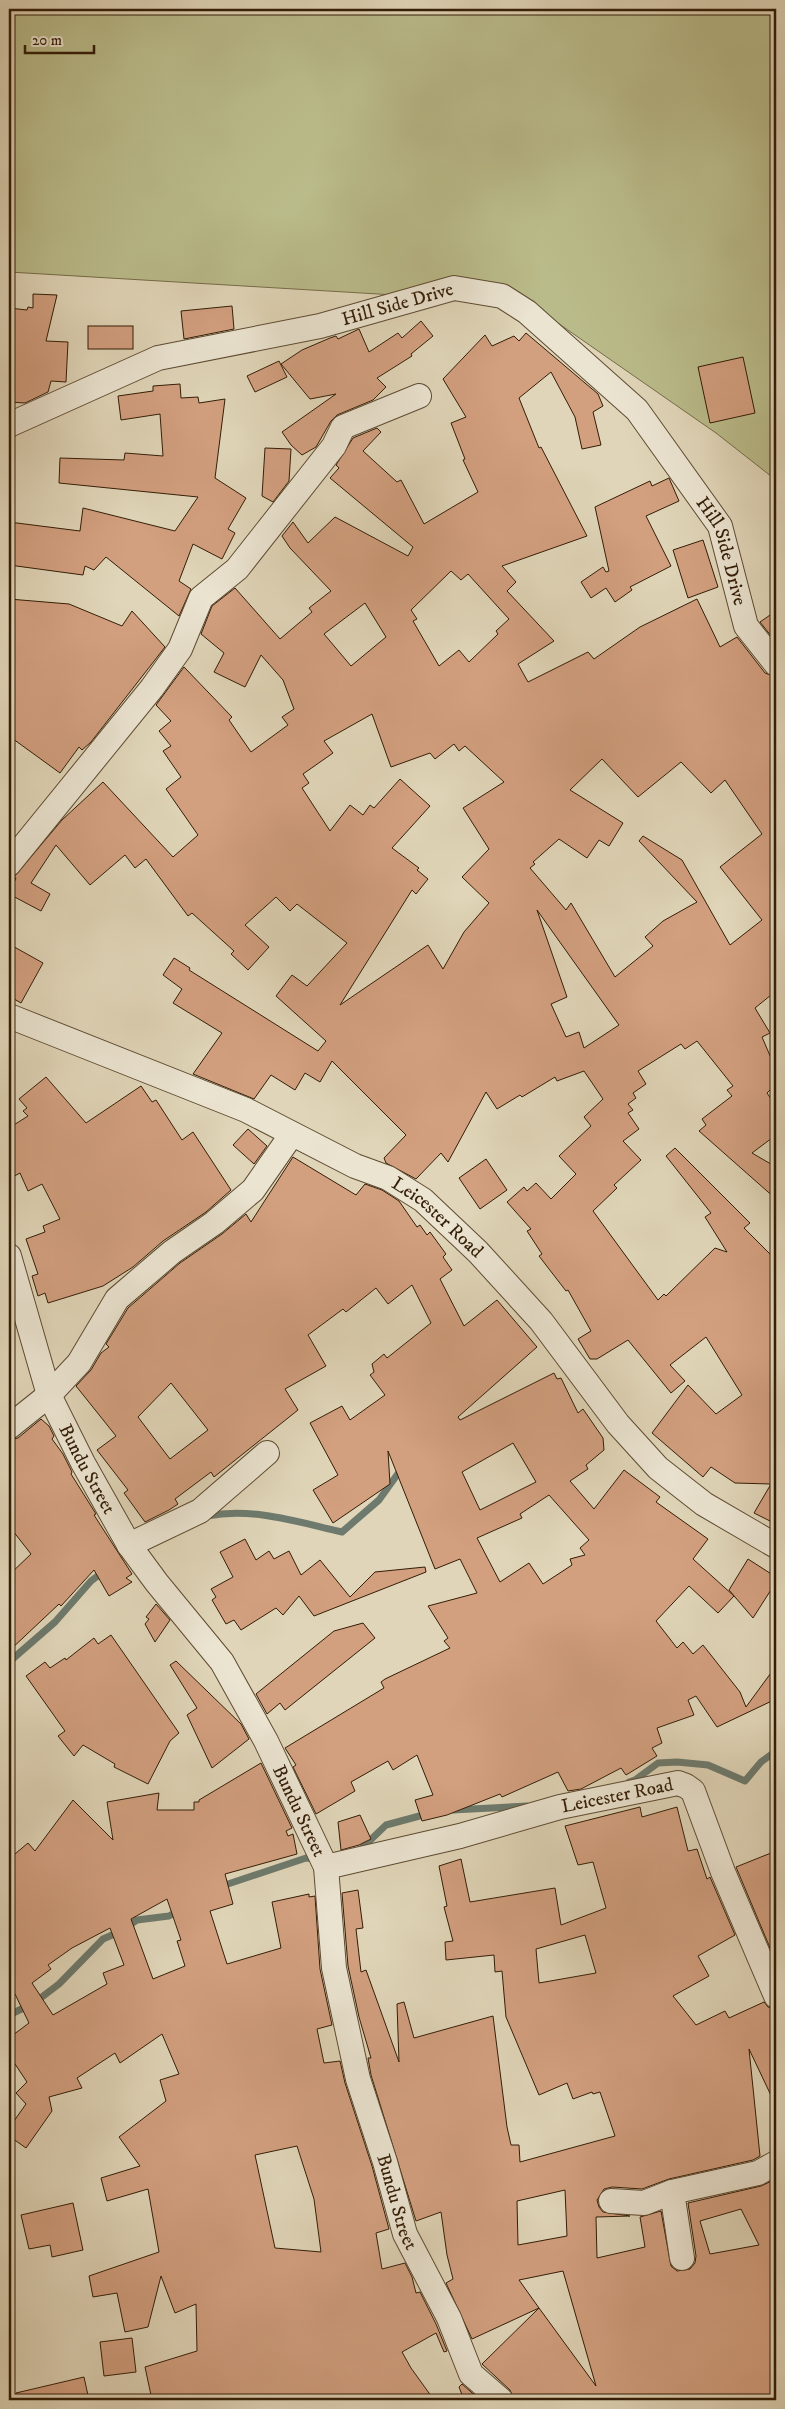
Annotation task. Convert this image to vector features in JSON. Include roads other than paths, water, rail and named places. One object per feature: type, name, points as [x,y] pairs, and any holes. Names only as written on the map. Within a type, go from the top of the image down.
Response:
[{"type":"street","name":"Hill Side Drive","points":[[9,425],[158,358],[320,326],[454,288],[502,296],[527,312],[637,410],[720,526],[746,626],[776,664]]},
{"type":"street","points":[[9,864],[180,649],[201,598],[237,569],[334,446],[343,427],[419,396]]},
{"type":"street","name":"Leicester Road","points":[[9,1016],[246,1110],[355,1166],[388,1178],[423,1200],[478,1252],[541,1321],[612,1417],[658,1468],[704,1504],[776,1546]]},
{"type":"street","points":[[9,1428],[49,1396],[79,1363],[116,1299],[172,1252],[214,1223],[253,1190],[292,1134]]},
{"type":"street","name":"Bundu Street","points":[[9,1256],[49,1396],[83,1463],[129,1545],[157,1583],[222,1662],[270,1749],[326,1867],[334,1968],[358,2079],[385,2162],[405,2234],[449,2318],[471,2374],[501,2400]]},
{"type":"street","points":[[129,1545],[200,1511],[267,1453]]},
{"type":"street","name":"Leicester Road","points":[[326,1867],[460,1836],[560,1807],[678,1783],[692,1791],[722,1872],[776,1996]]},
{"type":"street","points":[[611,2201],[644,2203],[672,2192],[758,2173],[776,2163]]},
{"type":"street","points":[[672,2192],[682,2258]]},
{"type":"waterway","points":[[207,1516],[241,1513],[258,1514],[342,1532],[379,1500],[402,1468]]},
{"type":"waterway","points":[[9,1662],[55,1622],[91,1581],[103,1572]]},
{"type":"waterway","points":[[629,1782],[635,1780],[658,1763],[677,1762],[708,1765],[745,1781],[761,1762],[776,1751]]},
{"type":"waterway","points":[[453,1810],[527,1806]]},
{"type":"waterway","points":[[358,1852],[386,1825],[427,1814]]},
{"type":"waterway","points":[[219,1887],[306,1858],[316,1859]]},
{"type":"waterway","points":[[9,2015],[34,2003],[59,1984],[103,1939],[119,1932],[137,1920],[169,1916],[180,1910]]}]
